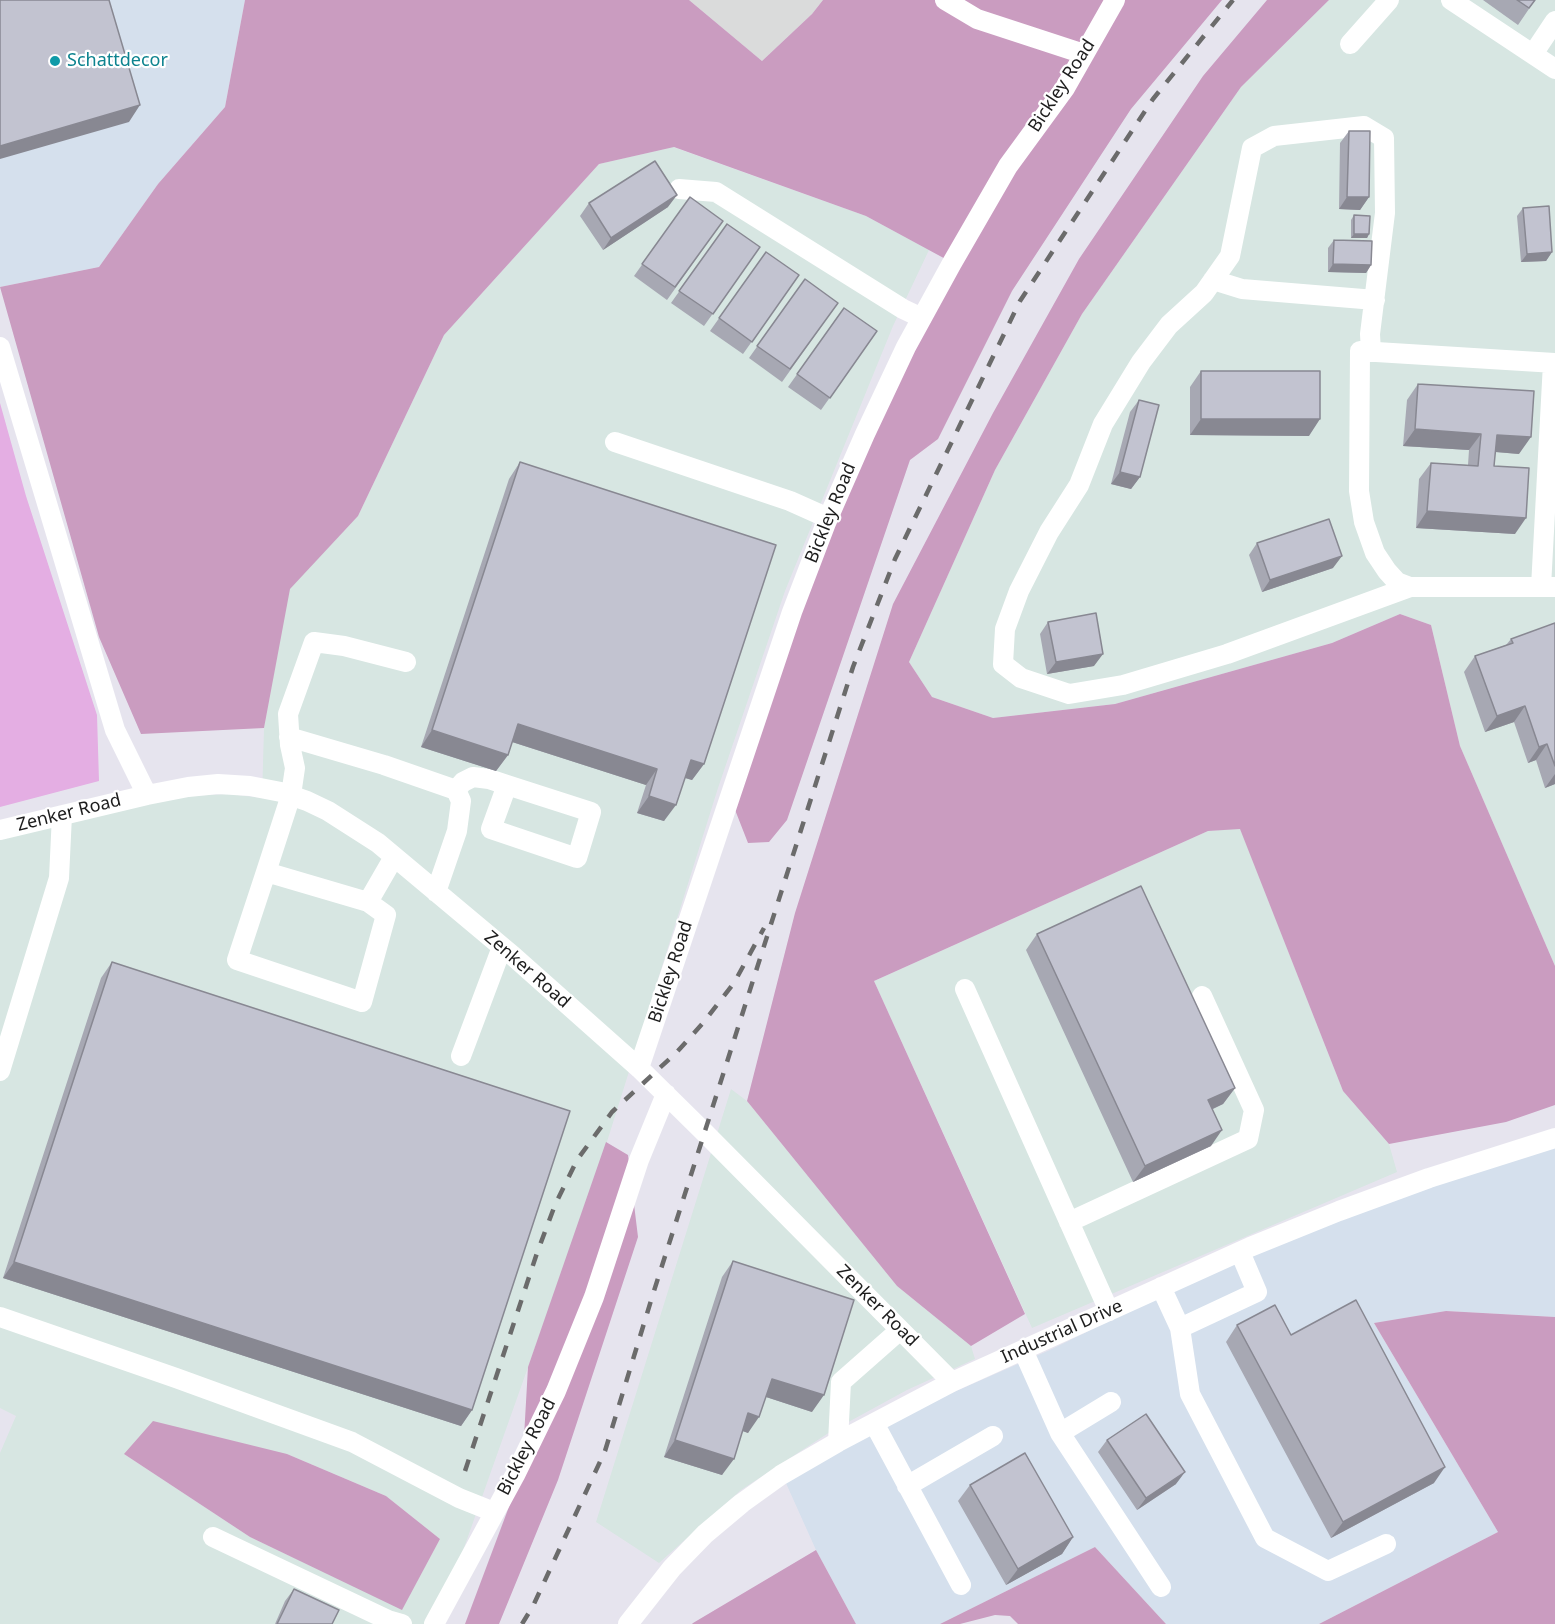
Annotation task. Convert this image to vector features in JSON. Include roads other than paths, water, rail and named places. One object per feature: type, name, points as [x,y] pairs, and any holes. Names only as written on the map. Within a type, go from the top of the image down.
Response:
[{"type":"street","points":[[945,0],[977,19],[1084,54]]},
{"type":"street","name":"Bickley Road","points":[[639,1068],[788,623],[828,518],[865,434],[952,262],[1008,166],[1065,88],[1115,0]]},
{"type":"street","points":[[1350,44],[1389,0]]},
{"type":"street","points":[[1451,0],[1555,69]]},
{"type":"street","points":[[1533,54],[1555,21]]},
{"type":"street","points":[[1371,352],[1370,334],[1384,213],[1384,138],[1364,126],[1274,136],[1252,148],[1230,256],[1204,293],[1169,325],[1141,362],[1103,424],[1079,485],[1049,532],[1018,591],[1005,629],[1003,664],[1021,678],[1070,694],[1123,685],[1227,654],[1410,586]]},
{"type":"street","points":[[679,189],[716,192],[903,309],[922,318]]},
{"type":"street","points":[[1213,280],[1242,289],[1375,300]]},
{"type":"street","points":[[0,347],[115,730],[147,795]]},
{"type":"street","points":[[1360,351],[1554,363],[1548,587],[1410,586],[1397,582],[1387,572],[1375,553],[1364,522],[1359,491],[1360,351]]},
{"type":"street","points":[[615,442],[789,501],[828,518]]},
{"type":"street","points":[[266,872],[368,902],[386,915],[362,1002],[237,960],[291,795],[295,768],[288,714],[314,642],[344,646],[406,662]]},
{"type":"street","points":[[290,737],[384,765],[456,790]]},
{"type":"street","points":[[456,790],[463,782],[473,777],[507,785],[591,812],[577,858],[491,829],[507,785]]},
{"type":"street","name":"Zenker Road","points":[[0,830],[147,795],[218,784],[250,786],[291,795],[336,816],[378,843],[502,947],[639,1068],[952,1382]]},
{"type":"street","points":[[436,892],[457,831],[460,801],[456,790]]},
{"type":"street","points":[[0,1071],[58,879],[62,815]]},
{"type":"street","points":[[368,902],[394,857]]},
{"type":"street","points":[[460,1056],[502,947]]},
{"type":"street","points":[[965,989],[1109,1311]]},
{"type":"street","points":[[1070,1222],[1248,1139],[1254,1110],[1202,996]]},
{"type":"street","name":"Bickley Road","points":[[434,1624],[556,1391],[594,1297],[639,1161],[666,1094]]},
{"type":"street","name":"Industrial Drive","points":[[628,1624],[672,1568],[705,1534],[742,1503],[781,1475],[838,1442],[952,1382],[1240,1252],[1339,1211],[1419,1182],[1555,1138]]},
{"type":"street","points":[[1180,1329],[1257,1292],[1240,1252]]},
{"type":"street","points":[[1161,1287],[1180,1329],[1190,1394],[1265,1538],[1328,1571],[1386,1544]]},
{"type":"street","points":[[0,1317],[352,1442],[459,1498],[494,1512]]},
{"type":"street","points":[[838,1442],[841,1382],[900,1330]]},
{"type":"street","points":[[1023,1350],[1060,1433],[1161,1587]]},
{"type":"street","points":[[1060,1433],[1111,1402]]},
{"type":"street","points":[[874,1424],[961,1586]]},
{"type":"street","points":[[907,1486],[993,1436]]},
{"type":"street","points":[[213,1537],[388,1620],[402,1624]]},
{"type":"railway","points":[[522,1624],[533,1606],[605,1451],[853,667],[895,559],[1020,301],[1153,99],[1233,0]]},
{"type":"railway","points":[[465,1471],[537,1253],[555,1205],[577,1160],[612,1112],[677,1052],[703,1023],[734,983],[764,928]]},
{"type":"place","name":"Schattdecor","points":[[55,61]]}]
